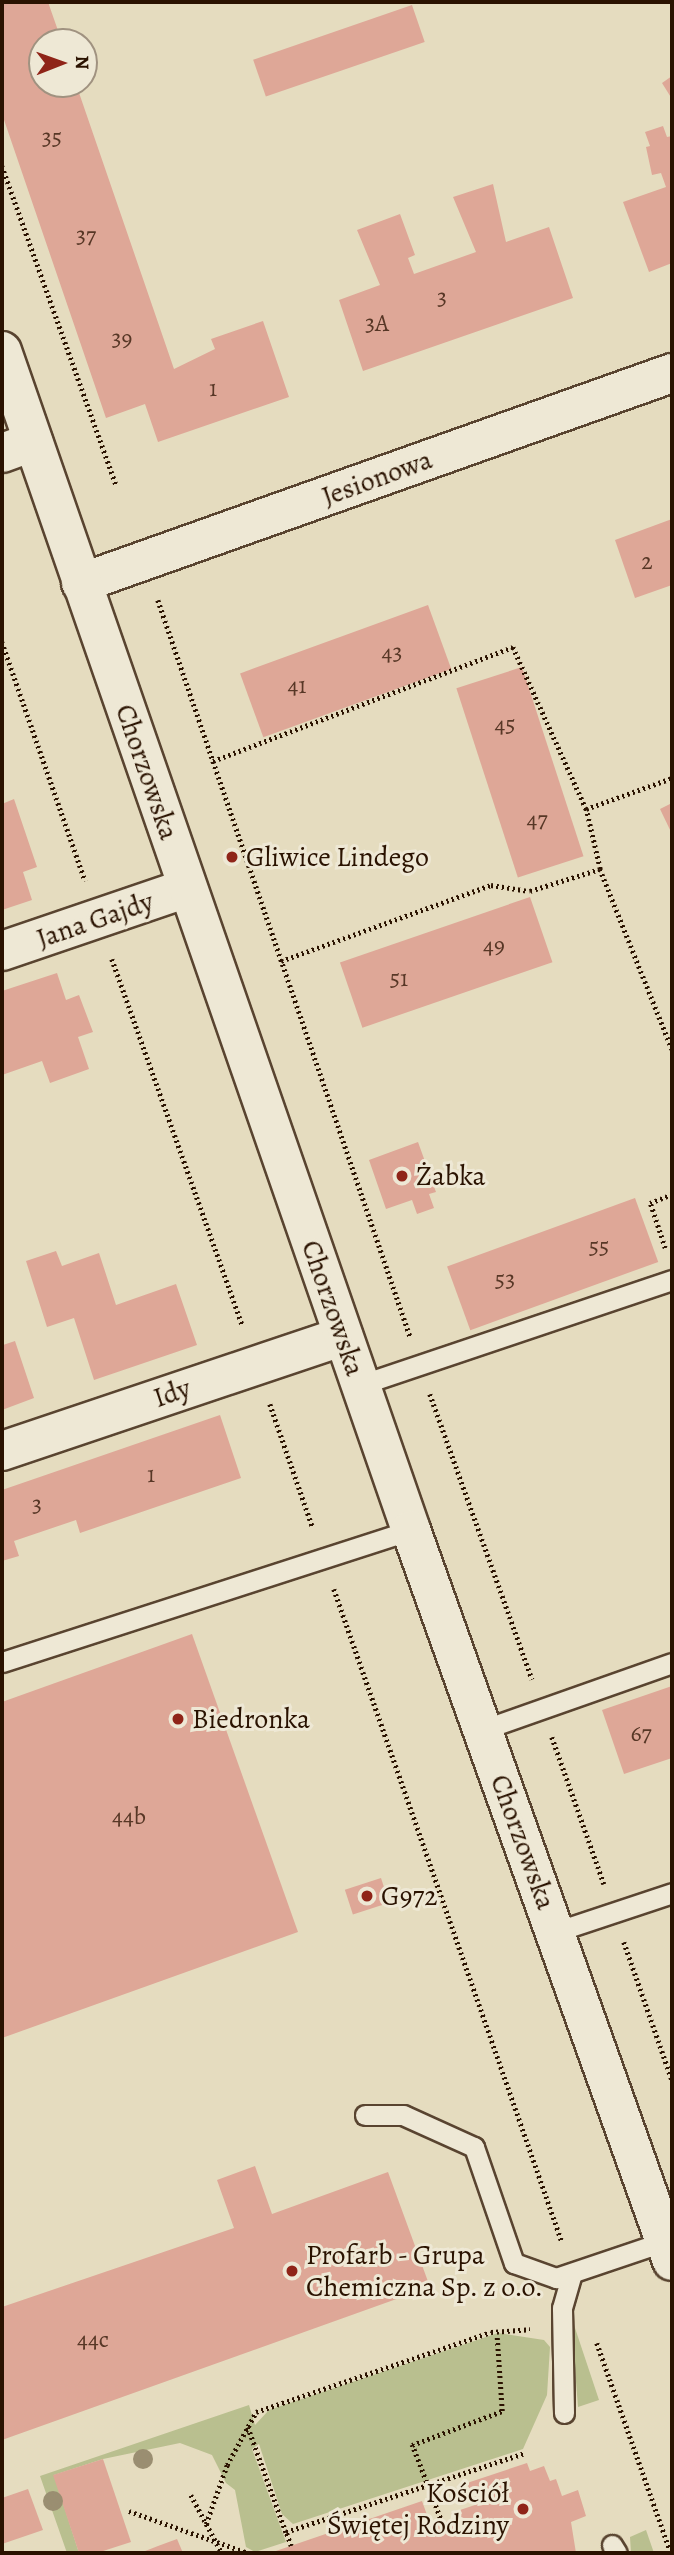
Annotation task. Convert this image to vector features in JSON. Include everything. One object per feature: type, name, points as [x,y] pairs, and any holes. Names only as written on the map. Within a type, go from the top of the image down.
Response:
[{"type":"main road","name":"Chorzowska","points":[[2,351],[18,448],[81,583],[411,1530],[668,2251]]},
{"type":"main road","name":"Jesionowa","points":[[81,583],[672,373]]},
{"type":"main road","name":"Jana Gajdy","points":[[2,951],[187,888]]},
{"type":"main road","name":"Idy","points":[[2,1451],[343,1336]]},
{"type":"lane","points":[[360,1385],[672,1280]]},
{"type":"lane","points":[[2,1662],[411,1530]]},
{"type":"lane","points":[[482,1730],[672,1662]]},
{"type":"lane","points":[[555,1932],[672,1893]]},
{"type":"lane","points":[[365,2115],[403,2115],[474,2147],[514,2263],[556,2278],[668,2251]]},
{"type":"lane","points":[[564,2413],[562,2308],[572,2273]]},
{"type":"path","points":[[2,166],[116,484]]},
{"type":"path","points":[[2,642],[257,1365],[572,2273]]},
{"type":"path","points":[[213,761],[513,647],[586,809],[600,869],[672,1049]]},
{"type":"path","points":[[586,809],[672,778]]},
{"type":"path","points":[[281,961],[491,885],[530,891],[600,869]]},
{"type":"path","points":[[668,1255],[650,1203],[672,1194]]},
{"type":"path","points":[[206,2524],[227,2465],[256,2412],[491,2332],[562,2333]]},
{"type":"path","points":[[442,2523],[412,2445],[502,2411],[497,2337]]},
{"type":"path","points":[[595,2338],[671,2553]]},
{"type":"path","points":[[248,2426],[291,2546]]},
{"type":"path","points":[[286,2532],[525,2453]]},
{"type":"path","points":[[191,2495],[222,2553]]},
{"type":"path","points":[[129,2511],[248,2553]]},
{"type":"green space","points":[[571,2316],[599,2400],[578,2407]]},
{"type":"green space","points":[[498,2333],[544,2340],[550,2347],[547,2395],[523,2449],[293,2524],[282,2514],[259,2444],[252,2449],[286,2542],[255,2552],[246,2547],[235,2490],[226,2483],[212,2455],[180,2443],[103,2459],[54,2475],[79,2553],[67,2553],[40,2476],[249,2405],[255,2425],[269,2410]]},
{"type":"green space","points":[[646,2530],[654,2553],[631,2553],[630,2537]]},
{"type":"building","points":[[2,2],[48,2],[57,28],[28,28],[28,98],[81,98],[174,369],[215,349],[211,339],[263,321],[289,397],[158,442],[145,404],[106,418],[2,114]]},
{"type":"building","points":[[412,5],[425,42],[266,97],[253,60]]},
{"type":"building","points":[[672,76],[672,99],[662,83]]},
{"type":"building","points":[[663,126],[667,137],[672,136],[672,263],[649,272],[623,202],[666,187],[661,173],[652,175],[646,147],[650,146],[645,132]]},
{"type":"building","points":[[493,184],[506,242],[549,227],[573,298],[363,371],[339,300],[380,285],[357,230],[400,214],[415,255],[408,258],[414,274],[476,252],[453,197]]},
{"type":"building","points":[[672,519],[672,585],[635,598],[615,540]]},
{"type":"building","points":[[428,605],[451,669],[263,737],[240,673]]},
{"type":"building","points":[[522,667],[583,856],[518,878],[456,688]]},
{"type":"building","points":[[14,799],[37,867],[23,872],[32,900],[2,910],[2,804]]},
{"type":"building","points":[[672,803],[672,834],[660,809]]},
{"type":"building","points":[[530,897],[552,962],[362,1028],[340,962]]},
{"type":"building","points":[[57,973],[66,1000],[79,995],[93,1032],[78,1037],[89,1069],[50,1083],[42,1061],[2,1075],[2,991]]},
{"type":"building","name":"Żabka","points":[[418,1142],[436,1192],[429,1194],[434,1208],[417,1214],[412,1200],[386,1209],[369,1160]]},
{"type":"building","points":[[635,1198],[658,1262],[470,1330],[447,1266]]},
{"type":"building","points":[[56,1251],[62,1266],[99,1253],[116,1305],[176,1284],[197,1345],[94,1380],[74,1318],[47,1327],[26,1261]]},
{"type":"building","points":[[15,1341],[34,1398],[2,1410],[3,1345]]},
{"type":"building","points":[[220,1415],[241,1478],[80,1533],[76,1520],[14,1541],[19,1556],[2,1561],[2,1490]]},
{"type":"building","points":[[192,1634],[298,1932],[2,2038],[2,1702]]},
{"type":"building","points":[[672,1686],[672,1758],[624,1774],[602,1710]]},
{"type":"building","name":"G972","points":[[381,1878],[389,1903],[353,1914],[345,1890]]},
{"type":"building","points":[[255,2166],[272,2214],[388,2172],[430,2287],[2,2440],[2,2307],[234,2228],[217,2180]]},
{"type":"building","points":[[103,2459],[131,2542],[97,2553],[79,2553],[53,2475]]},
{"type":"building","name":"Kościół Świętej Rodziny","points":[[527,2463],[530,2471],[544,2466],[550,2481],[556,2479],[562,2496],[578,2490],[586,2516],[571,2522],[576,2553],[270,2553],[422,2501],[431,2526],[453,2519],[451,2513],[475,2505],[467,2483]]},
{"type":"building","points":[[28,2489],[43,2530],[2,2544],[2,2498]]},
{"type":"building","points":[[177,2539],[183,2553],[140,2553],[158,2546]]},
{"type":"place","name":"Gliwice Lindego","points":[[232,857]]},
{"type":"place","name":"Żabka","points":[[402,1176]]},
{"type":"place","name":"Biedronka","points":[[178,1719]]},
{"type":"place","name":"G972","points":[[367,1896]]},
{"type":"place","name":"Profarb - Grupa Chemiczna Sp. z o.o.","points":[[292,2271]]},
{"type":"place","name":"Kościół Świętej Rodziny","points":[[523,2509]]}]
